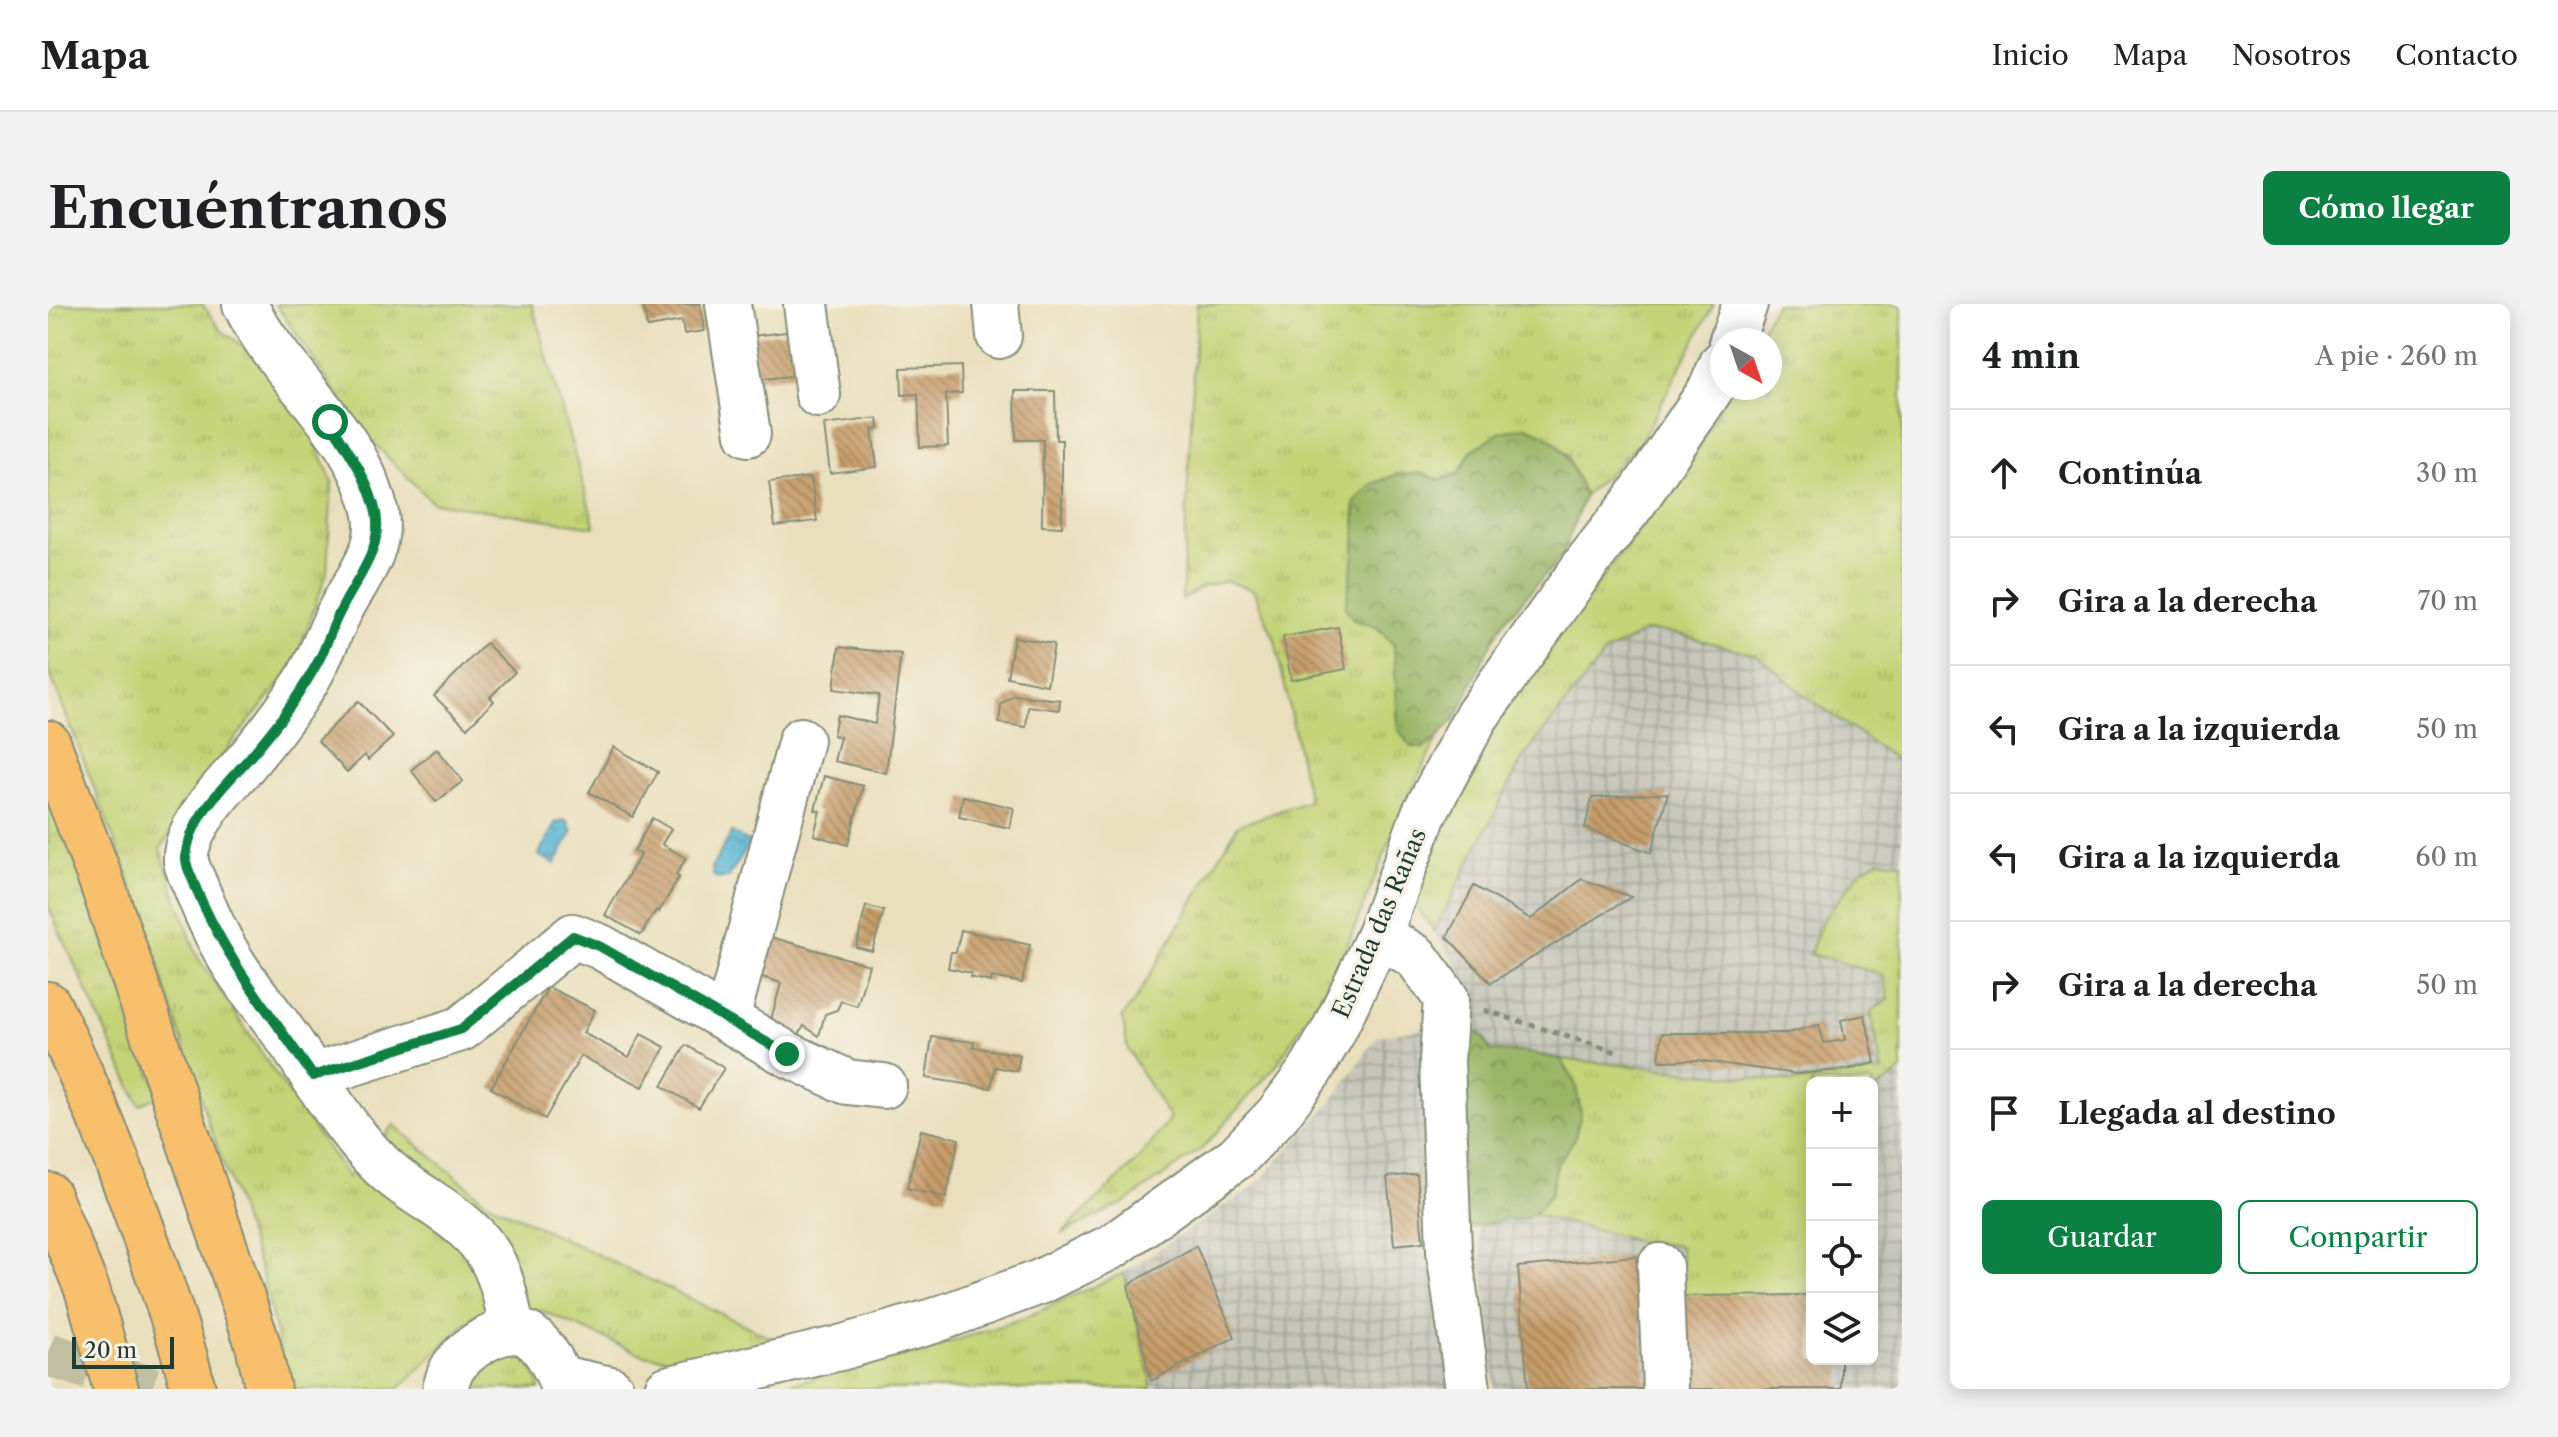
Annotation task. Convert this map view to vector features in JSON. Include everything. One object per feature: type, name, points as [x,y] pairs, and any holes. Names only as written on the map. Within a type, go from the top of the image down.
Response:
[{"type":"highway","points":[[48,743],[106,895],[258,1345],[268,1389]]},
{"type":"highway","points":[[48,1004],[82,1073],[137,1211],[185,1350],[193,1389]]},
{"type":"highway","points":[[48,1195],[87,1289],[116,1389]]},
{"type":"street","points":[[245,304],[277,355],[353,457],[377,516],[376,545],[341,608],[322,654],[304,686],[215,797],[194,828],[185,860],[206,913],[241,976],[271,1013],[355,1138],[382,1167],[467,1229],[485,1249],[498,1272],[512,1331]]},
{"type":"street","points":[[728,304],[748,434]]},
{"type":"street","points":[[806,304],[818,395]]},
{"type":"street","points":[[1736,328],[1745,304]]},
{"type":"street","name":"Estrada das Rañas","points":[[667,1389],[840,1348],[933,1321],[1040,1282],[1113,1246],[1237,1157],[1278,1114],[1310,1071],[1333,1032],[1379,935],[1424,814],[1476,717],[1635,501],[1710,390]]},
{"type":"street","points":[[727,1019],[801,740]]},
{"type":"street","points":[[1379,935],[1416,957],[1446,998],[1442,1060],[1449,1251],[1468,1389]]},
{"type":"street","points":[[313,1076],[461,1029],[573,936],[601,947],[787,1054],[847,1082],[884,1086]]},
{"type":"street","points":[[1660,1266],[1665,1389]]},
{"type":"street","points":[[445,1389],[451,1370],[467,1352],[488,1337],[512,1331],[528,1334],[541,1347],[561,1383],[611,1389]]},
{"type":"path","points":[[1446,998],[1616,1052]]},
{"type":"shaded area","points":[[1647,630],[1674,633],[1757,655],[1803,694],[1902,764],[1902,862],[1879,860],[1810,954],[1882,975],[1889,998],[1871,1012],[1883,1071],[1806,1077],[1806,1080],[1793,1082],[1561,1059],[1524,1052],[1490,1051],[1484,1037],[1463,1040],[1459,969],[1434,931],[1523,758],[1606,652]]},
{"type":"shaded area","points":[[1430,1027],[1450,1389],[1150,1389],[1151,1381],[1123,1273],[1256,1185],[1332,1101],[1378,1036]]},
{"type":"shaded area","points":[[1902,1071],[1902,1389],[1494,1389],[1479,1227],[1534,1215],[1643,1242],[1681,1246],[1806,1293],[1806,1365],[1878,1365],[1878,1088]]},
{"type":"green space","points":[[48,304],[202,304],[221,330],[253,353],[305,417],[332,481],[327,572],[293,668],[230,745],[160,849],[197,956],[274,1072],[348,1177],[394,1125],[485,1201],[774,1339],[688,1361],[643,1355],[540,1310],[477,1313],[398,1389],[289,1389],[263,1277],[208,1121],[135,894],[48,668]]},
{"type":"green space","points":[[276,304],[532,304],[595,527],[432,502],[363,432]]},
{"type":"green space","points":[[1197,304],[1714,304],[1640,443],[1585,495],[1566,453],[1471,451],[1459,474],[1439,480],[1422,473],[1354,504],[1355,543],[1345,607],[1354,620],[1377,627],[1394,645],[1424,748],[1438,737],[1406,802],[1337,970],[1276,1066],[1203,1148],[1126,1202],[1061,1234],[1135,1163],[1170,1119],[1128,1050],[1122,1017],[1136,999],[1238,825],[1309,801],[1275,640],[1253,590],[1227,581],[1202,587],[1182,600]]},
{"type":"green space","points":[[1775,304],[1902,304],[1902,764],[1803,694],[1757,655],[1674,633],[1647,631],[1606,652],[1523,758],[1434,931],[1414,903],[1458,792],[1492,720],[1687,468],[1724,400],[1782,400],[1782,328],[1762,328]]},
{"type":"green space","points":[[1526,427],[1558,445],[1585,495],[1562,556],[1505,620],[1457,717],[1424,748],[1411,747],[1398,729],[1394,645],[1377,627],[1354,620],[1345,607],[1355,543],[1354,504],[1370,485],[1395,475],[1422,473],[1439,480],[1459,474],[1471,451],[1501,432]]},
{"type":"green space","points":[[48,783],[159,1096],[139,1105],[48,906]]},
{"type":"green space","points":[[1879,860],[1902,862],[1902,1071],[1878,1088],[1878,1077],[1833,1077],[1882,1071],[1871,1012],[1889,998],[1883,975],[1810,954],[1822,921],[1862,869]]},
{"type":"green space","points":[[1474,1031],[1484,1037],[1490,1051],[1524,1052],[1561,1059],[1575,1083],[1581,1113],[1574,1140],[1557,1164],[1551,1193],[1534,1215],[1517,1221],[1506,1219],[1461,1230],[1463,1040]]},
{"type":"green space","points":[[1561,1059],[1793,1082],[1806,1080],[1806,1295],[1684,1296],[1680,1246],[1643,1242],[1534,1215],[1551,1193],[1557,1164],[1574,1140],[1575,1083]]},
{"type":"green space","points":[[1123,1273],[1151,1381],[1150,1389],[769,1389],[920,1352],[1024,1318]]},
{"type":"green space","points":[[494,1350],[521,1354],[534,1371],[540,1389],[461,1389]]},
{"type":"water","points":[[556,822],[569,822],[573,831],[555,864],[538,855]]},
{"type":"water","points":[[732,832],[750,843],[729,877],[718,879],[713,875],[712,867]]},
{"type":"building","points":[[643,304],[700,304],[704,331],[684,334],[682,321],[647,327]]},
{"type":"building","points":[[794,331],[799,375],[757,380],[752,336]]},
{"type":"building","points":[[961,366],[962,393],[946,394],[948,446],[920,447],[918,394],[902,395],[901,368]]},
{"type":"building","points":[[1015,391],[1055,391],[1056,440],[1062,440],[1062,527],[1042,526],[1043,440],[1016,440]]},
{"type":"building","points":[[878,418],[879,428],[872,430],[877,467],[830,473],[824,425]]},
{"type":"building","points":[[811,477],[817,521],[775,526],[769,482]]},
{"type":"building","points":[[1338,627],[1346,669],[1291,680],[1283,637]]},
{"type":"building","points":[[1014,637],[1054,644],[1047,685],[1007,677]]},
{"type":"building","points":[[486,643],[515,672],[490,697],[494,701],[467,728],[434,696]]},
{"type":"building","points":[[839,647],[901,654],[886,773],[834,761],[840,737],[833,735],[837,715],[875,724],[879,695],[834,689]]},
{"type":"building","points":[[1014,695],[1060,700],[1059,710],[1028,706],[1026,727],[999,723],[1001,704]]},
{"type":"building","points":[[358,701],[393,737],[368,760],[365,755],[347,772],[318,741]]},
{"type":"building","points":[[614,747],[658,772],[633,817],[589,792]]},
{"type":"building","points":[[437,749],[463,781],[436,802],[411,770]]},
{"type":"building","points":[[824,776],[863,786],[848,845],[814,835],[820,811],[815,810]]},
{"type":"building","points":[[1668,793],[1651,853],[1585,828],[1592,798]]},
{"type":"building","points":[[963,796],[1014,808],[1010,828],[959,817]]},
{"type":"building","points":[[652,818],[671,829],[662,844],[686,858],[659,912],[656,910],[641,935],[605,915],[641,854],[634,851]]},
{"type":"building","points":[[1582,879],[1631,897],[1491,983],[1447,937],[1474,886],[1531,919]]},
{"type":"building","points":[[866,906],[884,911],[872,951],[856,947]]},
{"type":"building","points":[[961,930],[1030,945],[1022,983],[992,977],[991,982],[948,968]]},
{"type":"building","points":[[767,936],[869,965],[857,1006],[841,1001],[837,1010],[825,1014],[819,1036],[804,1026],[795,1041],[769,1027],[781,983],[756,975]]},
{"type":"building","points":[[548,987],[595,1010],[583,1033],[629,1057],[641,1034],[665,1047],[643,1087],[581,1056],[545,1119],[491,1088]]},
{"type":"building","points":[[1865,1015],[1875,1063],[1850,1069],[1797,1074],[1696,1060],[1659,1061],[1662,1033],[1787,1033],[1819,1025],[1824,1043],[1845,1040],[1841,1020]]},
{"type":"building","points":[[932,1037],[974,1042],[973,1047],[1020,1055],[1017,1071],[995,1067],[991,1088],[926,1078]]},
{"type":"building","points":[[686,1045],[724,1068],[699,1108],[662,1086]]},
{"type":"building","points":[[921,1130],[959,1139],[946,1198],[907,1188]]},
{"type":"building","points":[[1417,1174],[1423,1242],[1394,1245],[1387,1177]]},
{"type":"building","points":[[1196,1246],[1235,1337],[1151,1381],[1128,1285]]},
{"type":"building","points":[[1636,1256],[1646,1389],[1528,1389],[1518,1267]]},
{"type":"building","points":[[1806,1295],[1806,1365],[1841,1365],[1841,1389],[1684,1389],[1684,1296]]},
{"type":"tunnel","points":[[48,1354],[152,1389]]},
{"type":"route","points":[[330,422],[353,457],[369,490],[377,516],[376,545],[341,608],[322,654],[304,686],[259,746],[215,797],[194,828],[185,860],[206,913],[241,976],[271,1013],[313,1076],[461,1029],[573,936],[601,947],[787,1054]]}]
